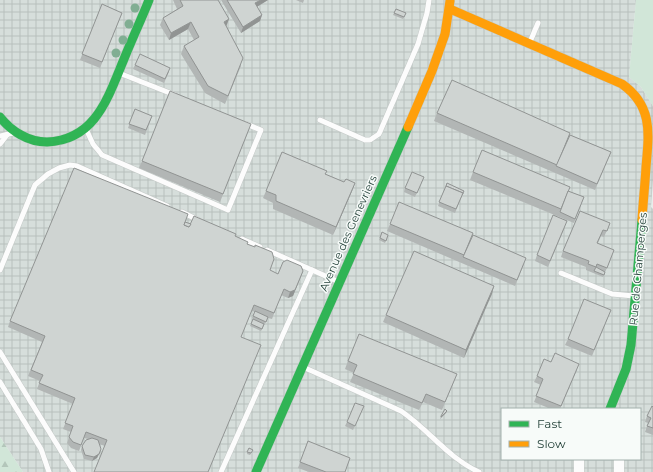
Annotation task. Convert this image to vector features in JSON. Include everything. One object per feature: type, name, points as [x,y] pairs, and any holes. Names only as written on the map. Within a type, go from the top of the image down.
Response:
[{"type":"street","points":[[0,117],[12,134],[32,140],[51,143],[69,138],[86,128],[100,113],[119,73],[149,0]]},
{"type":"street","name":"Rue de Champerges","points":[[450,5],[529,44],[622,84],[637,96],[648,118],[649,136],[630,353],[626,369],[610,408]]},
{"type":"street","name":"Avenue des Genevriers","points":[[256,472],[432,71],[445,34],[450,5]]},
{"type":"street","points":[[579,460],[579,472]]},
{"type":"street","points":[[619,460],[619,472]]},
{"type":"lane","points":[[320,120],[365,140],[370,140],[380,134],[418,44],[427,13],[429,0]]},
{"type":"lane","points":[[529,44],[538,23]]},
{"type":"lane","points":[[119,73],[183,98]]},
{"type":"lane","points":[[86,128],[93,144],[102,155],[228,210],[261,130],[240,121]]},
{"type":"lane","points":[[0,136],[12,134]]},
{"type":"lane","points":[[0,144],[12,134]]},
{"type":"lane","points":[[0,270],[33,190],[48,174],[64,166],[77,166],[205,222]]},
{"type":"lane","points":[[233,235],[340,283]]},
{"type":"lane","points":[[221,472],[312,270]]},
{"type":"lane","points":[[561,273],[612,294],[635,296]]},
{"type":"lane","points":[[0,352],[74,472]]},
{"type":"lane","points":[[303,367],[401,411],[412,418],[457,459],[479,472]]},
{"type":"lane","points":[[0,382],[41,449],[49,472]]},
{"type":"shaded area","points":[[0,0],[636,0],[629,77],[641,87],[653,106],[653,180],[651,207],[653,209],[653,472],[23,472],[0,437]]},
{"type":"green space","points":[[636,0],[653,0],[653,106],[641,87],[629,77]]},
{"type":"green space","points":[[0,437],[23,472],[0,472]]},
{"type":"building","points":[[180,0],[218,0],[229,19],[224,22],[243,58],[228,96],[208,86],[184,46],[199,37],[191,22],[171,33],[163,18],[183,6]]},
{"type":"building","points":[[227,0],[261,0],[255,3],[262,15],[243,27]]},
{"type":"building","points":[[102,4],[122,13],[102,62],[82,54]]},
{"type":"building","points":[[396,9],[406,13],[404,17],[394,13]]},
{"type":"building","points":[[140,54],[170,68],[165,79],[135,65]]},
{"type":"building","points":[[452,80],[570,133],[557,165],[437,113]]},
{"type":"building","points":[[170,91],[251,124],[223,194],[142,161]]},
{"type":"building","points":[[135,109],[152,116],[146,130],[129,124]]},
{"type":"building","points":[[570,135],[611,152],[597,184],[556,166]]},
{"type":"building","points":[[482,150],[570,187],[561,209],[473,172]]},
{"type":"building","points":[[282,152],[327,171],[325,174],[344,182],[346,179],[355,183],[336,227],[276,201],[276,195],[266,191]]},
{"type":"building","points":[[74,168],[188,214],[184,225],[189,227],[194,216],[236,234],[235,236],[248,242],[247,244],[255,247],[255,245],[272,252],[274,259],[270,270],[278,274],[283,262],[287,260],[301,266],[303,271],[295,290],[290,292],[284,289],[274,313],[254,305],[241,337],[261,345],[208,472],[94,472],[107,440],[86,432],[81,445],[73,442],[69,437],[73,426],[65,423],[75,398],[39,383],[43,375],[31,370],[45,336],[10,321]]},
{"type":"building","points":[[412,172],[424,177],[417,193],[405,188]]},
{"type":"building","points":[[447,183],[464,191],[463,193],[446,186]]},
{"type":"building","points":[[446,186],[463,193],[456,209],[439,202]]},
{"type":"building","points":[[568,191],[584,197],[575,219],[560,212]]},
{"type":"building","points":[[399,202],[473,233],[464,255],[390,224]]},
{"type":"building","points":[[580,211],[610,223],[607,231],[603,230],[597,243],[614,250],[607,268],[597,264],[596,267],[588,264],[589,261],[563,251]]},
{"type":"building","points":[[553,215],[567,221],[550,261],[537,255]]},
{"type":"building","points":[[185,222],[191,224],[189,227],[184,225]]},
{"type":"building","points":[[382,232],[388,235],[386,241],[380,238]]},
{"type":"building","points":[[473,235],[526,258],[517,280],[463,257]]},
{"type":"building","points":[[414,251],[494,286],[466,350],[386,315]]},
{"type":"building","points":[[596,267],[605,272],[604,275],[594,271]]},
{"type":"building","points":[[584,299],[611,310],[594,350],[568,339]]},
{"type":"building","points":[[255,311],[268,317],[266,322],[253,316]]},
{"type":"building","points":[[253,319],[264,324],[262,329],[251,324]]},
{"type":"building","points":[[359,334],[457,374],[445,402],[426,394],[422,403],[353,374],[357,365],[348,361]]},
{"type":"building","points":[[555,353],[579,364],[561,406],[536,396],[543,379],[537,376],[544,359],[551,362]]},
{"type":"building","points":[[355,403],[364,406],[355,426],[347,422]]},
{"type":"building","points":[[652,406],[653,428],[647,426],[651,418],[647,416]]},
{"type":"building","points":[[445,409],[447,411],[441,417],[441,416]]},
{"type":"building","points":[[92,438],[98,440],[101,449],[99,454],[94,457],[85,455],[82,446],[86,440]]},
{"type":"building","points":[[308,441],[350,458],[345,472],[326,472],[300,462]]},
{"type":"building","points":[[249,448],[253,450],[251,453],[247,452]]},
{"type":"traffic: fast","points":[[0,117],[9,127],[20,135],[40,142],[64,139],[77,134],[89,125],[106,101],[149,0]]},
{"type":"traffic: fast","points":[[256,472],[408,127]]},
{"type":"traffic: fast","points":[[610,408],[626,369],[631,345],[642,220]]},
{"type":"traffic: slow","points":[[408,127],[432,71],[445,34],[450,1]]},
{"type":"traffic: slow","points":[[450,9],[622,84],[632,92],[644,111],[648,132],[642,220]]}]
